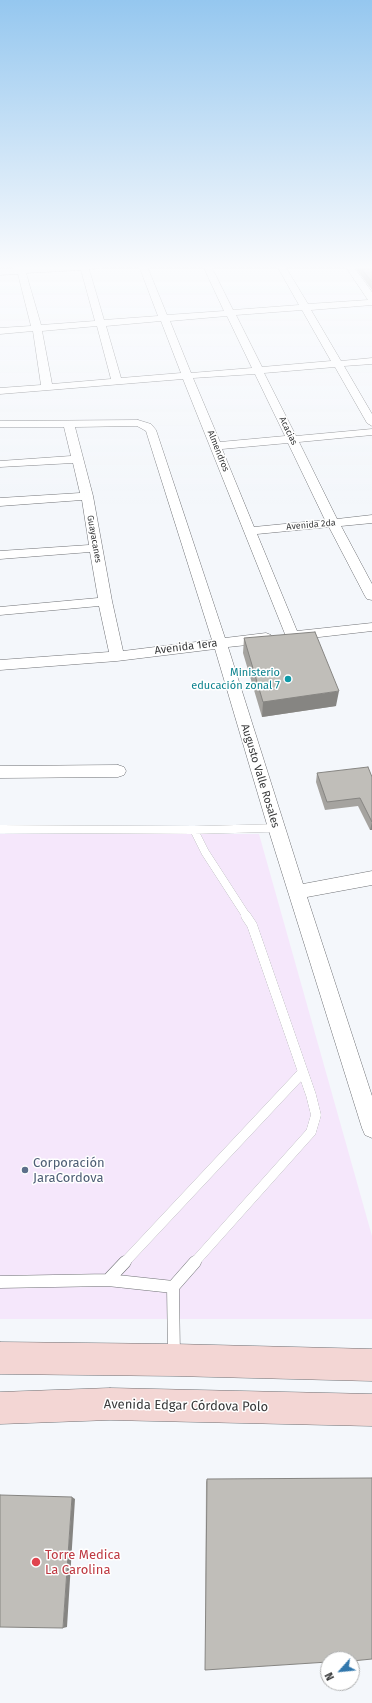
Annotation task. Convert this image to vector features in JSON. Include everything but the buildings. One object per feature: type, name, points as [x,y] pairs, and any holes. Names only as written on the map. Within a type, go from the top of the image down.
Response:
[{"type":"main road","points":[[0,1358],[174,1360],[372,1365]]},
{"type":"main road","name":"Avenida Edgar Córdova Polo","points":[[0,1408],[110,1404],[372,1410]]},
{"type":"street","points":[[40,345],[47,387]]},
{"type":"street","points":[[107,345],[117,381]]},
{"type":"street","name":"Almendros","points":[[176,345],[292,636]]},
{"type":"street","name":"Acacias","points":[[246,345],[333,523],[372,596]]},
{"type":"street","points":[[328,345],[372,423]]},
{"type":"street","points":[[0,391],[372,361]]},
{"type":"street","name":"Augusto Valle Rosales","points":[[69,424],[138,423],[147,426],[150,430],[220,643],[276,828],[372,1128]]},
{"type":"street","points":[[0,424],[69,424]]},
{"type":"street","name":"Guayacanes","points":[[69,424],[87,496],[95,548],[117,656]]},
{"type":"street","points":[[216,446],[372,432]]},
{"type":"street","points":[[0,464],[78,459]]},
{"type":"street","points":[[0,502],[87,496]]},
{"type":"street","name":"Avenida 2da","points":[[250,531],[372,519]]},
{"type":"street","points":[[0,555],[95,548]]},
{"type":"street","points":[[0,611],[105,601]]},
{"type":"street","name":"Avenida 1era","points":[[0,666],[117,656],[220,643],[372,627]]},
{"type":"street","points":[[0,772],[118,771]]},
{"type":"street","points":[[297,892],[372,878]]},
{"type":"lane","points":[[0,829],[194,830],[276,828]]},
{"type":"lane","points":[[174,1360],[173,1287],[311,1132],[316,1115],[303,1072],[252,925],[205,852],[194,830]]},
{"type":"lane","points":[[108,1280],[303,1072]]},
{"type":"lane","points":[[0,1282],[108,1280],[173,1287]]},
{"type":"shaded area","points":[[0,834],[259,834],[372,1236],[372,1319],[0,1319]]},
{"type":"place","name":"Ministerio educación zonal 7","points":[[288,679]]},
{"type":"place","name":"Corporación JaraCordova","points":[[25,1170]]},
{"type":"place","name":"Torre Medica La Carolina","points":[[36,1562]]}]
